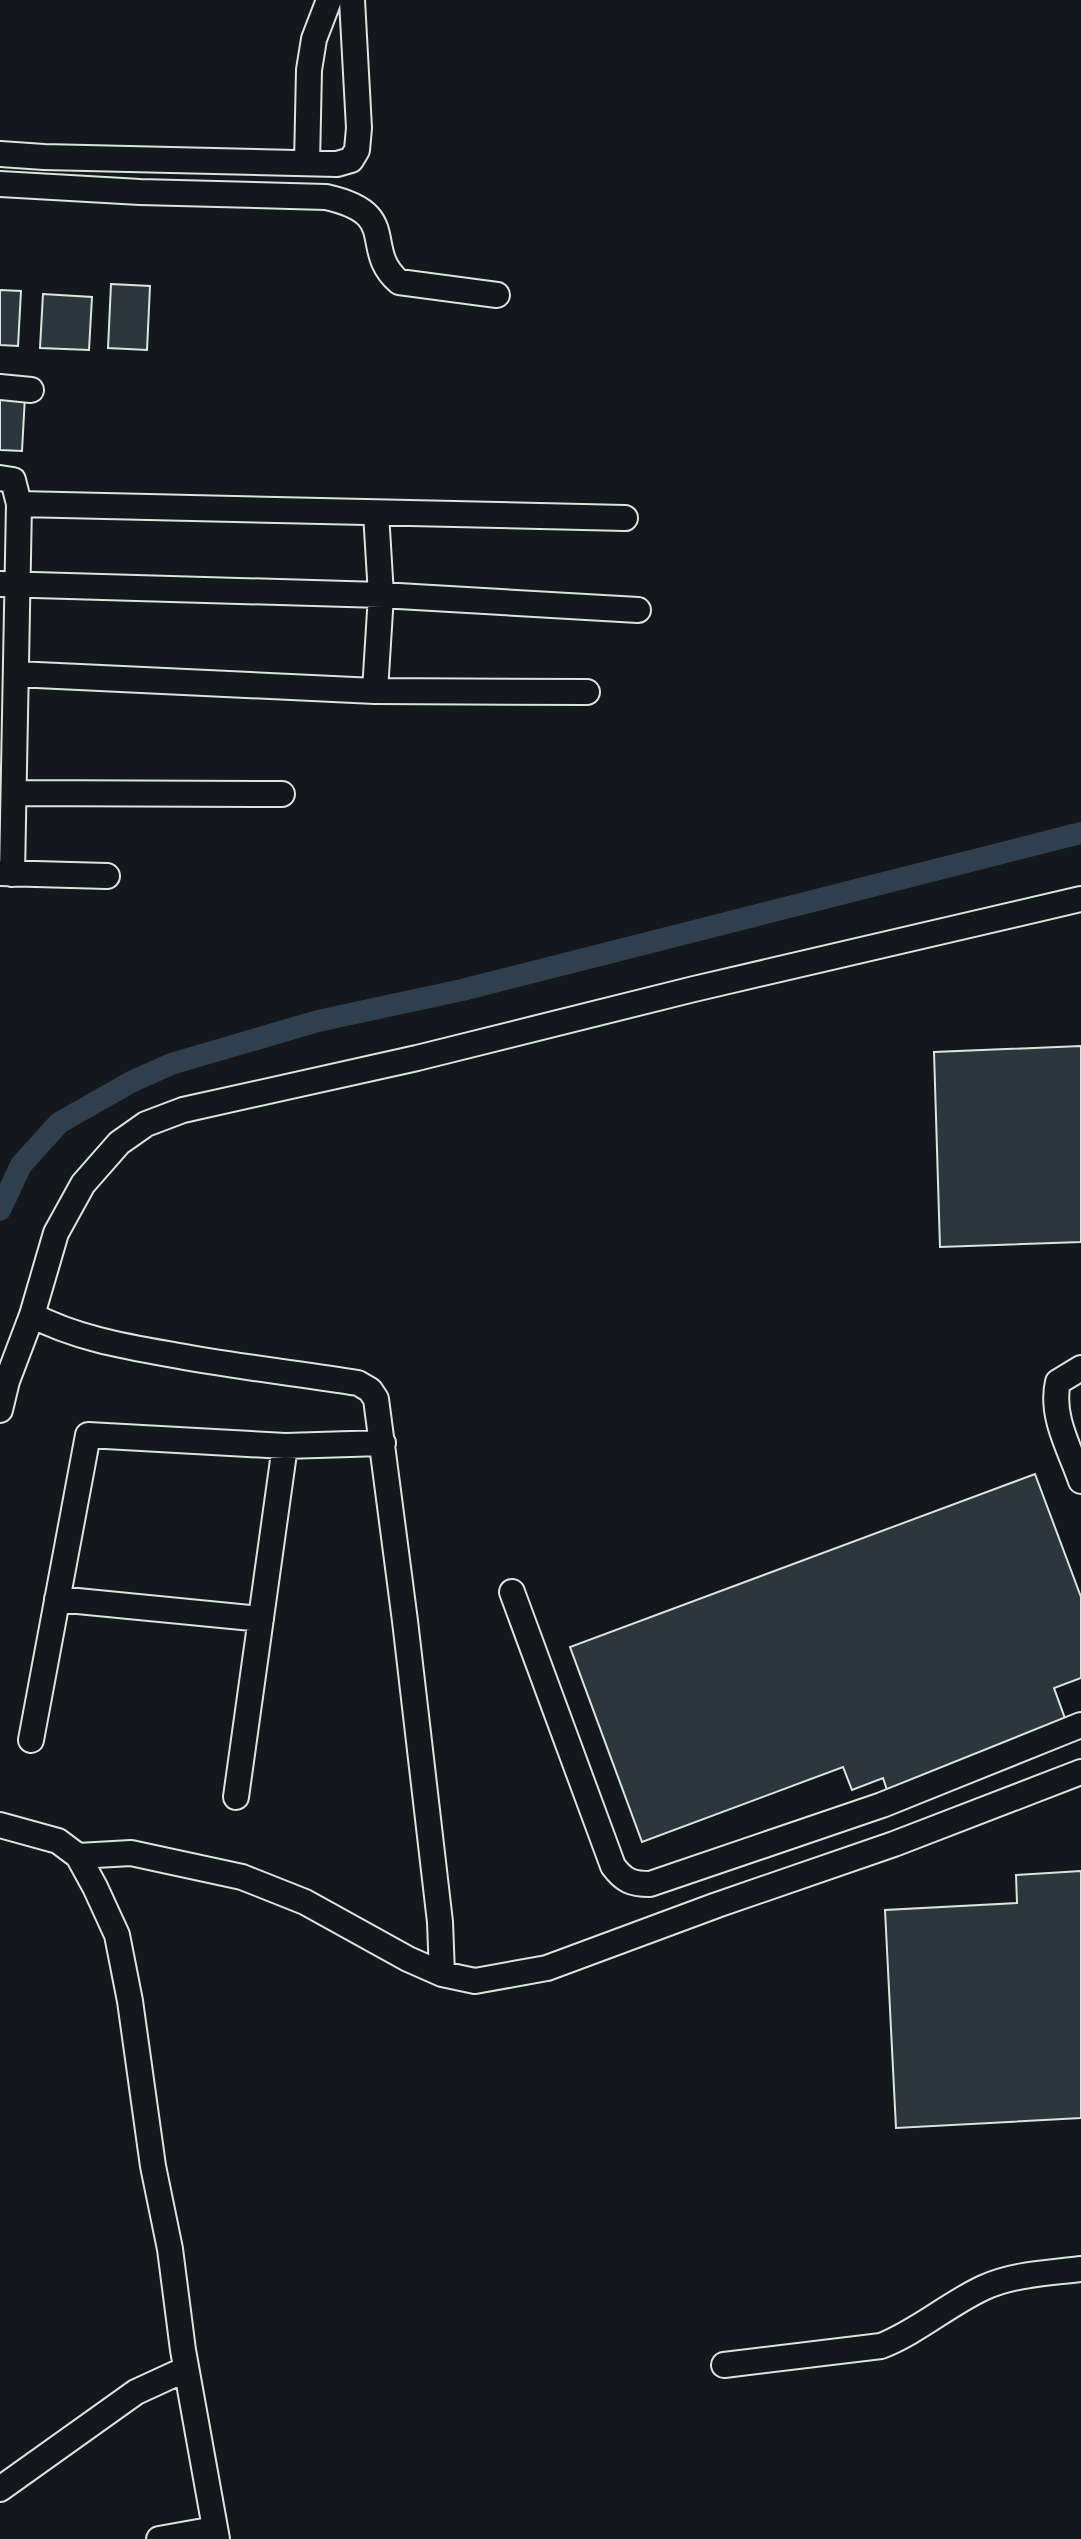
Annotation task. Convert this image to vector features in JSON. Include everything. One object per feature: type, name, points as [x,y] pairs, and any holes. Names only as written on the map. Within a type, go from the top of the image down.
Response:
[{"type":"street","points":[[307,163],[309,70],[314,39],[329,0]]},
{"type":"street","points":[[0,154],[337,164],[351,160],[357,150],[359,128],[352,0]]},
{"type":"street","points":[[0,184],[140,192],[326,197],[351,202],[368,215],[379,236],[382,261],[387,272],[399,282],[497,295]]},
{"type":"street","points":[[0,387],[31,390]]},
{"type":"street","points":[[0,478],[13,480],[19,504],[9,585],[16,674],[14,793],[6,874],[107,876]]},
{"type":"street","points":[[19,504],[625,518]]},
{"type":"street","points":[[375,691],[381,595],[376,513]]},
{"type":"street","points":[[9,585],[381,595],[638,610]]},
{"type":"street","points":[[16,674],[375,691],[587,692]]},
{"type":"street","points":[[14,793],[282,794]]},
{"type":"street","points":[[0,1410],[56,1233],[83,1184],[119,1143],[146,1124],[183,1110],[402,1062],[694,989],[1081,899]]},
{"type":"street","points":[[32,1315],[51,1324],[137,1349],[358,1383],[370,1390],[376,1399],[440,1922],[442,1974]]},
{"type":"street","points":[[1081,1368],[1058,1382],[1055,1396],[1056,1412],[1081,1481]]},
{"type":"street","points":[[31,1740],[88,1435],[285,1446],[383,1443]]},
{"type":"street","points":[[236,1797],[285,1446]]},
{"type":"street","points":[[512,1592],[613,1866],[623,1879],[634,1884],[650,1884],[882,1805],[1081,1725]]},
{"type":"street","points":[[57,1599],[261,1619]]},
{"type":"street","points":[[78,1856],[131,1853],[242,1877],[305,1902],[394,1952],[442,1974],[475,1981],[547,1968],[894,1844],[1081,1772]]},
{"type":"street","points":[[0,1825],[58,1841],[78,1856],[108,1912],[124,1963],[153,2166],[170,2249],[186,2369],[216,2534],[159,2539]]},
{"type":"street","points":[[724,2365],[881,2346],[902,2338],[951,2305],[987,2286],[1017,2278],[1081,2269]]},
{"type":"street","points":[[0,2489],[136,2392],[186,2369]]},
{"type":"building","points":[[111,284],[150,286],[147,350],[108,348]]},
{"type":"building","points":[[0,290],[21,291],[18,346],[0,345]]},
{"type":"building","points":[[43,294],[92,297],[89,350],[40,348]]},
{"type":"building","points":[[0,395],[25,396],[22,451],[0,450]]},
{"type":"building","points":[[1081,1046],[1081,1242],[940,1247],[934,1052]]},
{"type":"building","points":[[1035,1474],[1081,1597],[1081,1678],[1054,1688],[1067,1724],[887,1790],[883,1778],[852,1790],[843,1767],[642,1842],[570,1647]]},
{"type":"building","points":[[1081,1871],[1081,2118],[896,2128],[885,1910],[1017,1903],[1016,1875]]},
{"type":"waterway","points":[[0,1210],[21,1165],[59,1123],[131,1082],[171,1064],[318,1021],[462,990],[1081,833]]}]
